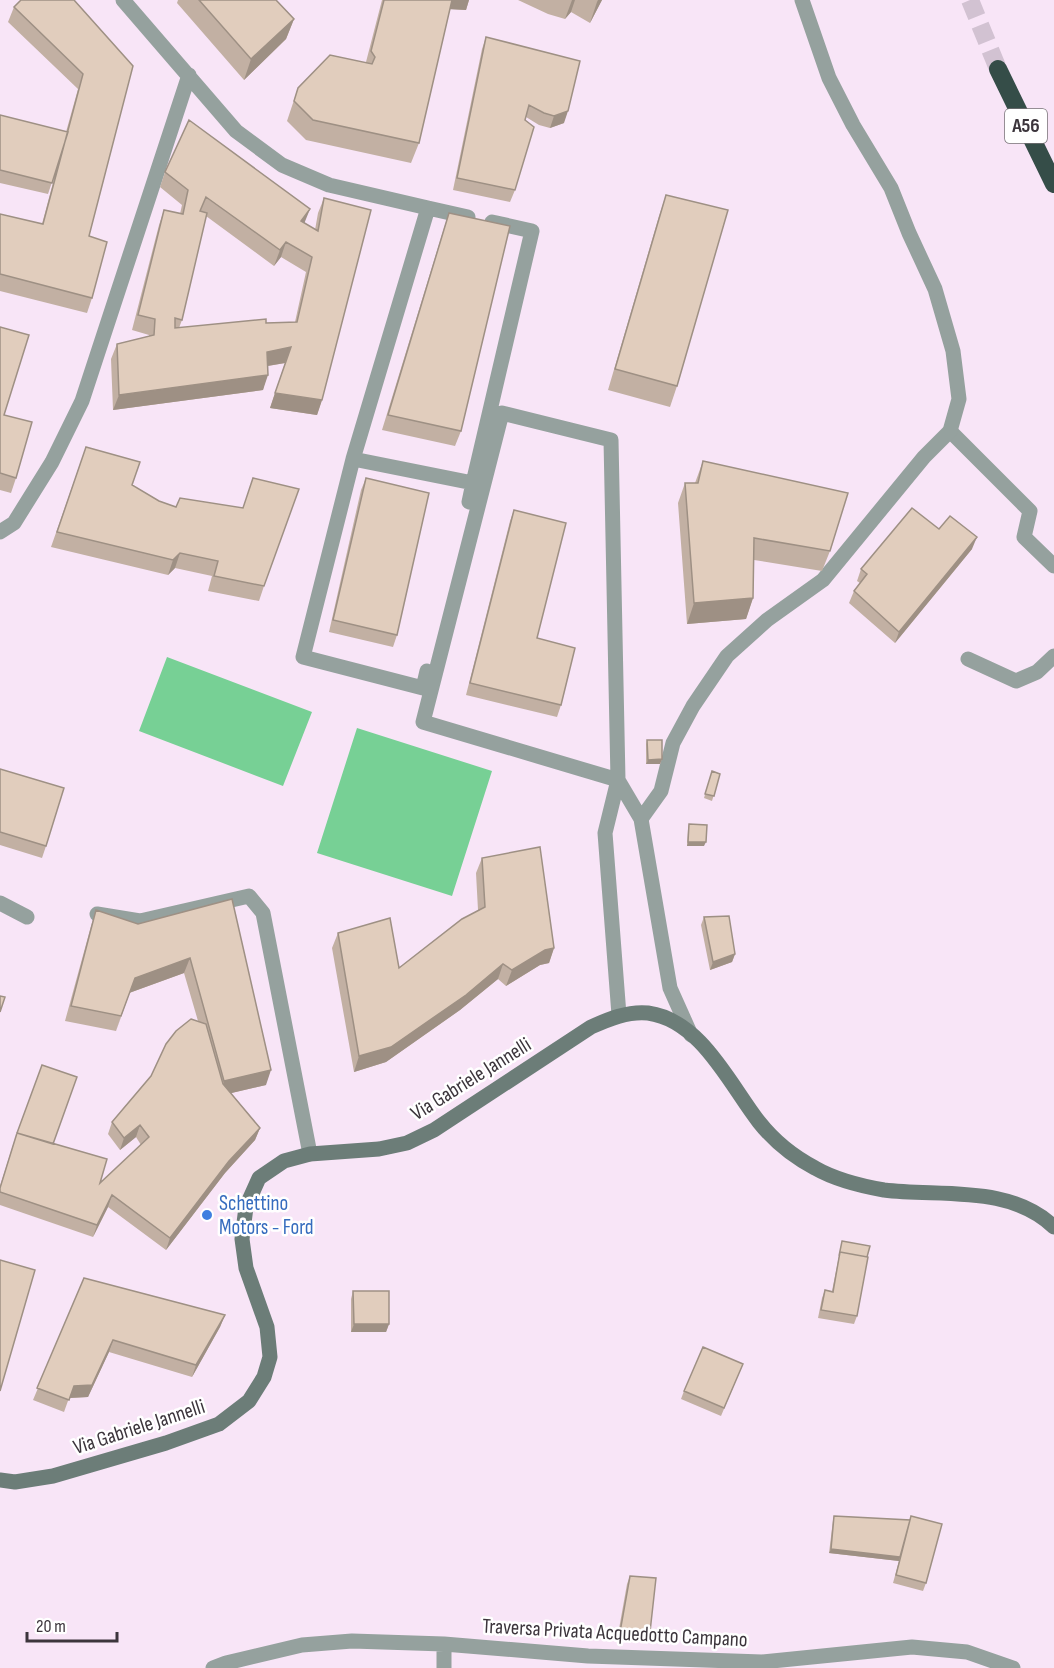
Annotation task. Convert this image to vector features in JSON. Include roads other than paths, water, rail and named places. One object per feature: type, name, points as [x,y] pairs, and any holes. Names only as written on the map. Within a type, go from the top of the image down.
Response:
[{"type":"highway","name":"A56","points":[[998,69],[1054,184]]},
{"type":"main road","name":"Via Gabriele Jannelli","points":[[0,1480],[15,1482],[53,1476],[166,1443],[219,1424],[249,1401],[264,1377],[270,1357],[267,1327],[246,1268],[242,1239],[246,1207],[259,1178],[284,1161],[310,1154],[379,1149],[407,1143],[434,1130],[591,1027],[619,1015],[648,1013],[672,1020],[712,1055],[760,1123],[783,1148],[816,1169],[850,1183],[886,1190],[947,1192],[991,1198],[1026,1208],[1054,1227]]},
{"type":"street","points":[[123,0],[236,131],[282,165],[329,184],[532,231],[423,687],[303,657],[353,459],[428,208]]},
{"type":"street","points":[[641,819],[660,791],[673,743],[688,715],[727,656],[767,620],[823,579],[924,457],[951,431],[959,399],[953,351],[935,289],[891,188],[853,125],[829,78],[802,0]]},
{"type":"street","points":[[0,532],[14,523],[52,462],[82,401],[189,75]]},
{"type":"street","points":[[619,1015],[605,833],[618,780],[611,440],[502,413],[423,722],[618,780],[641,819],[670,988],[691,1035]]},
{"type":"street","points":[[951,431],[1030,511],[1024,537],[1054,566]]},
{"type":"street","points":[[353,459],[473,483]]},
{"type":"street","points":[[968,659],[1016,681],[1036,672],[1054,656]]},
{"type":"street","points":[[96,914],[140,921],[249,896],[263,913],[310,1154]]},
{"type":"street","points":[[0,903],[27,917]]},
{"type":"street","name":"Traversa Privata Acquedotto Campano","points":[[213,1668],[302,1645],[352,1641],[444,1644],[588,1656],[762,1662],[912,1647],[967,1652],[1013,1668]]},
{"type":"street","points":[[444,1644],[444,1668]]},
{"type":"tunnel","points":[[970,0],[998,69]]},
{"type":"place","name":"Schettino Motors - Ford","points":[[207,1215]]}]
